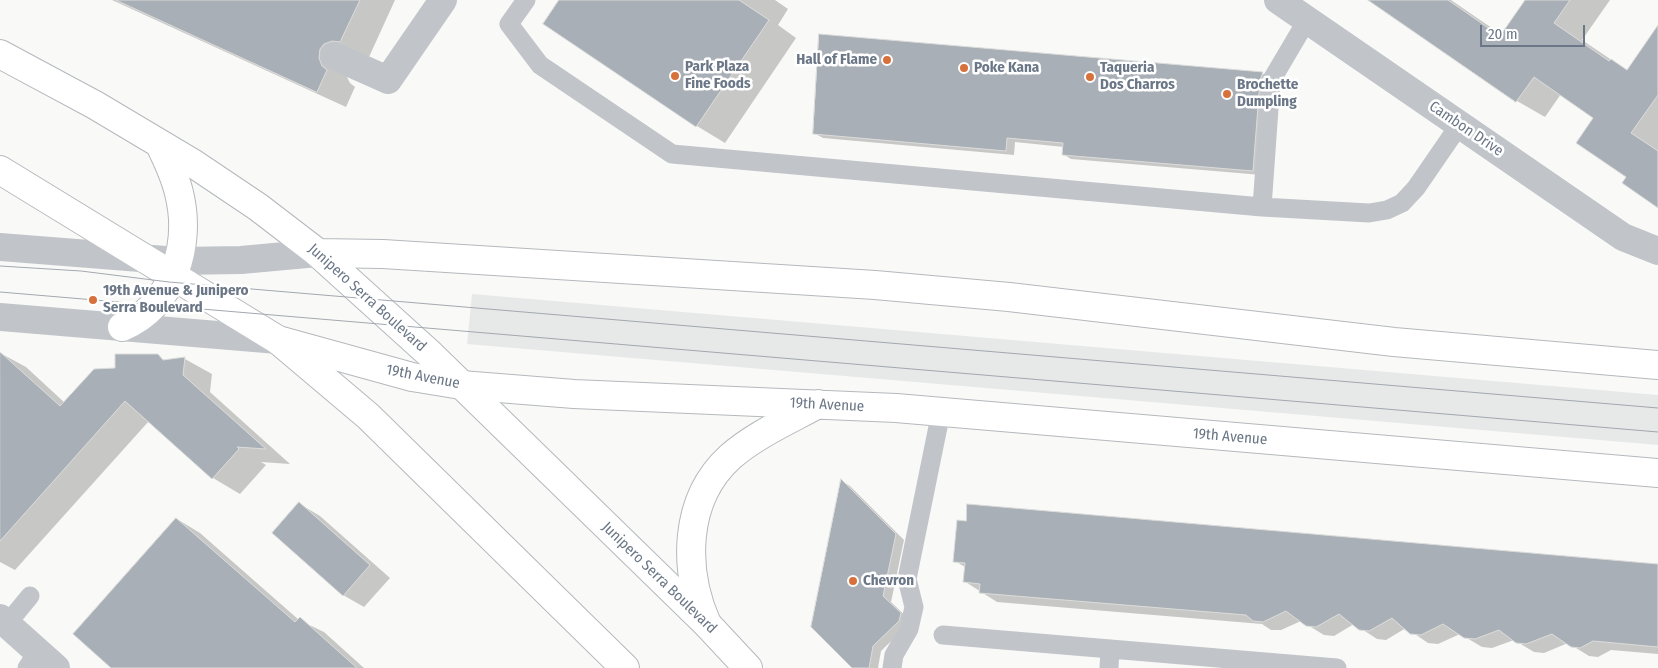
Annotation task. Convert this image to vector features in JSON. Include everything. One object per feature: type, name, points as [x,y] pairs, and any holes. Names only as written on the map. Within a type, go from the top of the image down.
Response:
[{"type":"main road","name":"Junipero Serra Boulevard","points":[[0,54],[96,104],[160,143],[252,202],[318,253],[461,384],[707,624],[748,668]]},
{"type":"main road","points":[[122,328],[145,315],[163,294],[175,269],[182,243],[183,211],[174,176],[160,143]]},
{"type":"main road","points":[[0,170],[144,258],[175,269],[278,340],[368,416],[625,668]]},
{"type":"main road","points":[[318,253],[383,254],[875,285],[1009,297],[1394,342],[1658,365]]},
{"type":"main road","name":"19th Avenue","points":[[278,340],[385,370],[461,384],[657,398],[818,404],[941,412],[1658,473]]},
{"type":"main road","points":[[707,624],[693,584],[690,563],[693,523],[704,493],[719,468],[735,453],[818,404]]},
{"type":"street","points":[[334,56],[388,80],[443,0]]},
{"type":"street","name":"Cambon Drive","points":[[1278,0],[1624,236],[1658,251]]},
{"type":"street","points":[[0,247],[144,258]]},
{"type":"street","points":[[175,269],[318,253]]},
{"type":"street","name":"19th Avenue","points":[[0,317],[278,340]]},
{"type":"street","points":[[3,621],[40,662]]},
{"type":"lane","points":[[526,0],[509,24],[540,65],[672,154],[1262,207],[1369,213],[1387,210],[1402,203],[1416,188],[1460,124]]},
{"type":"lane","points":[[1262,207],[1271,81],[1308,20]]},
{"type":"lane","points":[[892,668],[894,655],[909,629],[914,607],[907,579],[941,412]]},
{"type":"lane","points":[[3,621],[30,596]]},
{"type":"lane","points":[[942,635],[1337,668]]},
{"type":"lane","points":[[1109,668],[1110,649]]},
{"type":"shaded area","points":[[472,294],[1658,395],[1658,445],[467,344]]},
{"type":"building","points":[[116,0],[360,0],[340,42],[332,41],[324,44],[320,49],[319,58],[322,66],[327,70],[317,92]]},
{"type":"building","name":"Park Plaza Fine Foods","points":[[559,0],[739,0],[769,20],[696,127],[543,24]]},
{"type":"building","points":[[1368,0],[1448,0],[1500,36],[1525,0],[1570,0],[1554,23],[1609,61],[1611,59],[1627,70],[1658,25],[1658,95],[1631,133],[1658,151],[1658,208],[1622,183],[1626,177],[1576,143],[1593,118],[1534,77],[1516,102]]},
{"type":"building","points":[[819,34],[1263,72],[1260,80],[1253,171],[1062,155],[1063,143],[1007,138],[1006,151],[813,134]]},
{"type":"building","points":[[0,352],[60,406],[94,369],[115,368],[115,354],[158,354],[163,360],[185,357],[183,375],[266,449],[237,447],[239,449],[212,479],[125,401],[0,541]]},
{"type":"building","points":[[841,479],[896,534],[883,596],[901,613],[899,621],[873,646],[869,668],[852,668],[811,627]]},
{"type":"building","points":[[299,502],[370,565],[343,596],[272,533]]},
{"type":"building","points":[[967,504],[1658,564],[1658,647],[1593,641],[1580,648],[1571,647],[1552,634],[1526,644],[1516,643],[1499,630],[1475,639],[1464,638],[1443,624],[1421,635],[1410,634],[1392,618],[1369,631],[1359,630],[1339,614],[1316,627],[1306,626],[1286,611],[1263,622],[1253,621],[1246,615],[979,593],[980,584],[963,582],[965,563],[953,562],[957,520],[966,521]]},
{"type":"building","points":[[176,518],[295,622],[300,617],[357,668],[111,668],[73,634]]},
{"type":"tram line","points":[[0,266],[81,271],[169,282],[1658,408]]},
{"type":"tram line","points":[[0,292],[1658,432]]},
{"type":"place","name":"Hall of Flame","points":[[887,60]]},
{"type":"place","name":"Poke Kana","points":[[964,68]]},
{"type":"place","name":"Park Plaza Fine Foods","points":[[675,76]]},
{"type":"place","name":"Taqueria Dos Charros","points":[[1090,77]]},
{"type":"place","name":"Brochette Dumpling","points":[[1227,94]]},
{"type":"place","name":"19th Avenue & Junipero Serra Boulevard","points":[[93,300]]},
{"type":"place","name":"Chevron","points":[[853,581]]}]
